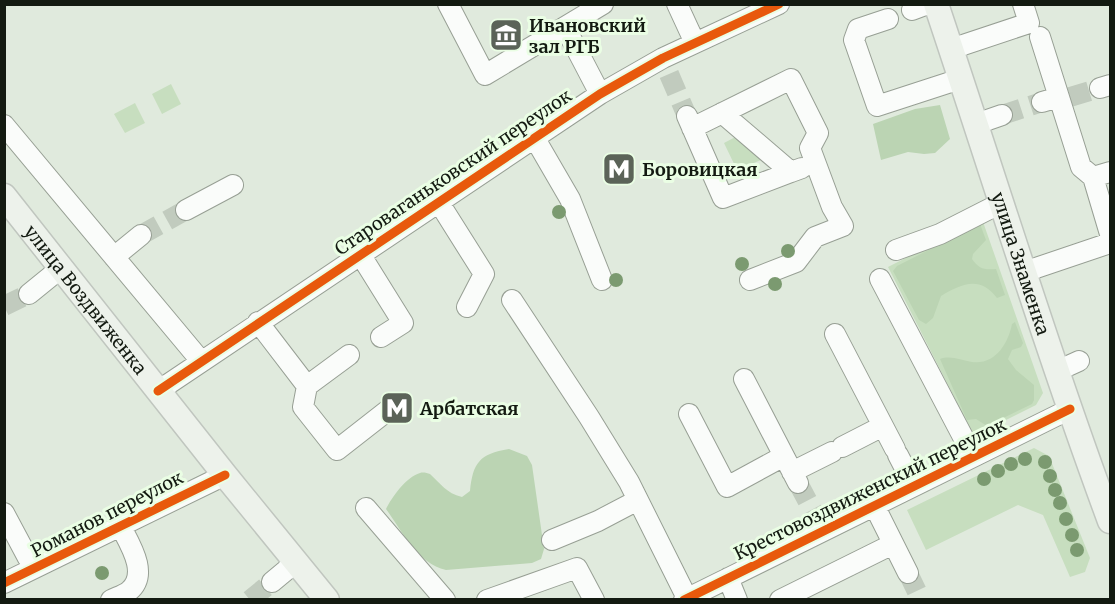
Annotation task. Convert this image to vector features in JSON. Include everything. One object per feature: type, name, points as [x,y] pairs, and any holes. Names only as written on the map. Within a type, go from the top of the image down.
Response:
[{"type":"main road","name":"улица Знаменка","points":[[936,4],[1070,409],[1110,521]]},
{"type":"main road","name":"улица Воздвиженка","points":[[4,196],[327,600]]},
{"type":"street","points":[[448,4],[485,75],[599,5]]},
{"type":"street","points":[[677,4],[695,43]]},
{"type":"street","name":"Староваганьковский переулок","points":[[158,391],[600,94],[666,66],[695,43],[779,4]]},
{"type":"street","points":[[951,49],[1029,23],[1023,4]]},
{"type":"street","points":[[888,19],[858,29],[854,40],[877,106],[960,78]]},
{"type":"street","points":[[565,27],[600,94]]},
{"type":"street","points":[[1040,37],[1081,167],[1102,175],[1110,234]]},
{"type":"street","points":[[750,280],[796,262],[815,237],[843,226],[832,207],[810,148],[818,133],[791,79],[722,113],[689,122],[723,198],[815,162]]},
{"type":"street","points":[[722,113],[791,172]]},
{"type":"street","points":[[976,124],[1002,115]]},
{"type":"street","points":[[4,125],[201,361]]},
{"type":"street","points":[[534,137],[570,199],[602,280]]},
{"type":"street","points":[[186,210],[233,185]]},
{"type":"street","points":[[438,201],[484,274],[467,307]]},
{"type":"street","points":[[896,250],[940,234],[1001,203]]},
{"type":"street","points":[[114,257],[141,235]]},
{"type":"street","points":[[1024,272],[1110,243]]},
{"type":"street","points":[[360,254],[403,323],[381,337]]},
{"type":"street","points":[[29,294],[61,268]]},
{"type":"street","points":[[880,279],[974,456]]},
{"type":"street","points":[[512,300],[589,417],[638,500],[686,599]]},
{"type":"street","points":[[258,322],[307,386]]},
{"type":"street","points":[[835,334],[914,486]]},
{"type":"street","points":[[349,355],[307,386],[303,407],[337,450],[392,407]]},
{"type":"street","points":[[1057,370],[1079,361]]},
{"type":"street","points":[[744,379],[792,470]]},
{"type":"street","name":"Крестовоздвиженский переулок","points":[[686,599],[728,578],[819,523],[874,505],[1070,409]]},
{"type":"street","points":[[689,414],[727,486],[792,470],[883,426]]},
{"type":"street","name":"Романов переулок","points":[[4,583],[225,475]]},
{"type":"street","points":[[552,540],[598,521],[638,500]]},
{"type":"street","points":[[874,505],[908,573]]},
{"type":"street","points":[[366,508],[445,600]]},
{"type":"street","points":[[4,513],[28,558]]},
{"type":"street","points":[[111,600],[129,591],[136,581],[138,568],[135,555],[120,525]]},
{"type":"street","points":[[780,600],[893,544]]},
{"type":"street","points":[[272,582],[296,562]]},
{"type":"street","points":[[487,600],[576,568],[594,600]]},
{"type":"street","points":[[728,578],[737,600]]},
{"type":"green space","points":[[171,84],[181,104],[162,114],[152,94]]},
{"type":"green space","points":[[135,103],[145,123],[125,133],[114,114]]},
{"type":"green space","points":[[940,105],[950,139],[935,153],[908,152],[881,160],[873,124],[915,109]]},
{"type":"green space","points":[[741,134],[768,157],[737,170],[724,143]]},
{"type":"green space","points":[[982,219],[1043,393],[1036,405],[974,436],[888,267]]},
{"type":"green space","points":[[980,224],[986,240],[973,254],[972,259],[982,268],[996,269],[1005,295],[997,298],[984,286],[963,285],[941,296],[933,318],[926,324],[919,320],[893,271],[897,266]]},
{"type":"green space","points":[[1015,322],[1023,343],[1021,347],[1012,350],[1008,359],[1016,370],[1034,385],[1034,400],[1032,404],[987,426],[976,419],[967,420],[940,359],[952,358],[980,362],[994,357],[1004,346],[1012,324]]},
{"type":"green space","points":[[1034,448],[1049,456],[1090,558],[1085,572],[1070,577],[1043,515],[1018,505],[926,550],[907,510]]},
{"type":"green space","points":[[509,449],[527,456],[532,465],[544,549],[541,559],[532,563],[446,570],[427,561],[412,546],[386,509],[396,493],[415,475],[424,473],[430,474],[448,491],[462,497],[470,491],[473,473],[479,461],[491,454]]},
{"type":"tunnel","points":[[669,74],[687,116]]},
{"type":"tunnel","points":[[1070,97],[1100,88]]},
{"type":"tunnel","points":[[1002,115],[1042,102]]},
{"type":"tunnel","points":[[141,235],[186,210]]},
{"type":"tunnel","points":[[4,306],[29,294]]},
{"type":"tunnel","points":[[798,483],[815,515]]},
{"type":"tunnel","points":[[908,573],[921,600]]},
{"type":"tunnel","points":[[250,600],[272,582]]},
{"type":"cycle path","points":[[158,391],[600,94],[663,58],[779,4]]},
{"type":"cycle path","points":[[684,600],[1070,409]]},
{"type":"cycle path","points":[[4,583],[225,475]]},
{"type":"place","name":"Ивановский зал РГБ","points":[[506,35]]},
{"type":"place","name":"Боровицкая","points":[[619,169]]},
{"type":"place","name":"Арбатская","points":[[397,408]]}]
